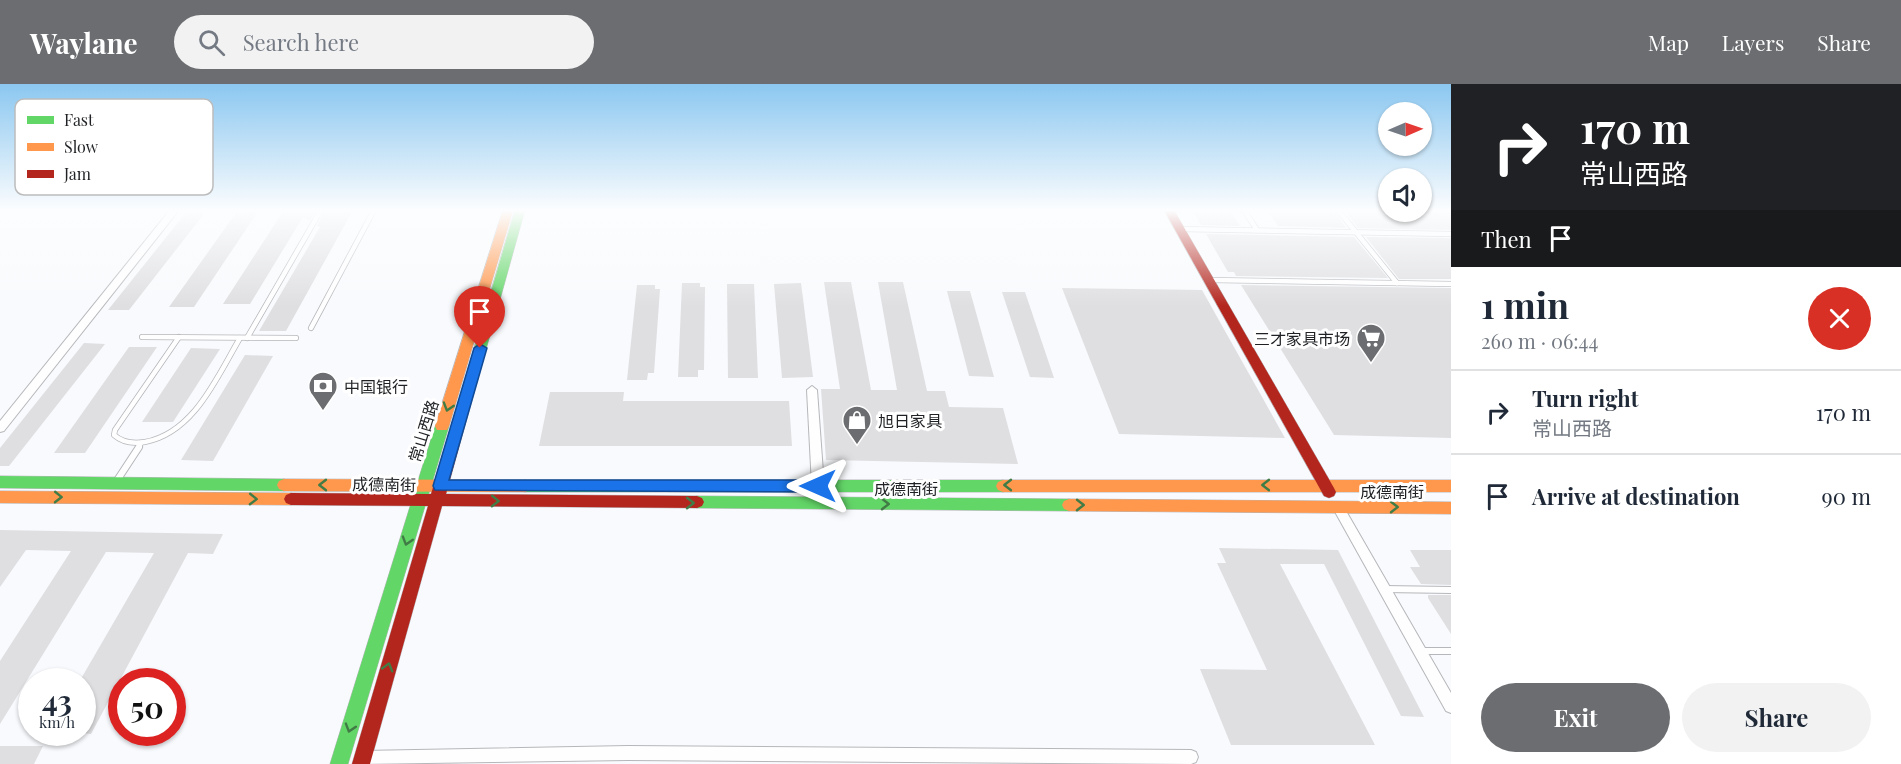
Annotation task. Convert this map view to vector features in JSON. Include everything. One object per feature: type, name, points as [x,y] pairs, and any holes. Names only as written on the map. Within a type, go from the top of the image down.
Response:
[{"type":"main road","name":"常山西路","points":[[339,764],[498,242]]},
{"type":"main road","name":"常山西路","points":[[361,761],[511,242]]},
{"type":"main road","points":[[1186,242],[1338,507]]},
{"type":"main road","name":"成德南街","points":[[0,482],[441,486],[1325,484],[1451,486]]},
{"type":"main road","name":"成德南街","points":[[0,497],[1451,508]]},
{"type":"street","points":[[0,428],[150,242]]},
{"type":"street","points":[[812,390],[818,486]]},
{"type":"street","points":[[1338,507],[1451,706]]},
{"type":"street","points":[[361,761],[1191,757]]},
{"type":"lane","points":[[247,338],[303,242]]},
{"type":"lane","points":[[311,328],[357,242]]},
{"type":"lane","points":[[1363,242],[1397,283]]},
{"type":"lane","points":[[1208,280],[1451,284]]},
{"type":"lane","points":[[142,337],[296,338]]},
{"type":"lane","points":[[179,337],[116,430],[114,435],[118,439],[127,443],[157,441],[186,422],[240,338]]},
{"type":"lane","points":[[116,483],[141,443]]},
{"type":"lane","points":[[1384,589],[1451,590]]},
{"type":"lane","points":[[1420,651],[1451,651]]},
{"type":"building","points":[[163,242],[182,242],[129,310],[108,310]]},
{"type":"building","points":[[215,242],[238,242],[194,307],[169,307]]},
{"type":"building","points":[[263,242],[288,242],[250,304],[223,304]]},
{"type":"building","points":[[311,242],[335,242],[286,331],[259,331]]},
{"type":"building","points":[[1210,242],[1358,242],[1388,278],[1236,276],[1234,272],[1228,272]]},
{"type":"building","points":[[1370,242],[1451,242],[1451,279],[1399,279]]},
{"type":"building","points":[[824,282],[851,282],[871,390],[897,390],[878,282],[903,282],[927,391],[945,391],[949,407],[1003,408],[1018,464],[826,460],[821,389],[840,389]]},
{"type":"building","points":[[682,283],[700,283],[700,287],[705,287],[704,370],[698,370],[698,377],[678,377]]},
{"type":"building","points":[[801,283],[813,377],[782,378],[774,284]]},
{"type":"building","points":[[727,284],[754,284],[758,378],[728,378]]},
{"type":"building","points":[[637,285],[655,285],[655,289],[660,289],[654,373],[648,373],[647,380],[627,380]]},
{"type":"building","name":"三才家具市场","points":[[1241,285],[1451,288],[1451,438],[1334,435]]},
{"type":"building","points":[[1062,288],[1202,290],[1285,438],[1119,434]]},
{"type":"building","points":[[947,291],[970,291],[994,377],[969,376]]},
{"type":"building","points":[[1002,292],[1025,292],[1054,378],[1030,377]]},
{"type":"building","points":[[84,343],[105,344],[9,466],[0,466],[0,448]]},
{"type":"building","points":[[129,347],[157,347],[85,453],[54,453]]},
{"type":"building","points":[[191,348],[220,349],[173,422],[142,422]]},
{"type":"building","points":[[245,355],[273,356],[213,461],[181,460]]},
{"type":"building","points":[[550,392],[624,392],[623,401],[789,401],[792,446],[539,446]]},
{"type":"building","points":[[0,530],[223,534],[213,554],[188,553],[126,668],[108,668],[108,702],[96,725],[96,668],[87,668],[154,553],[106,552],[35,668],[18,668],[18,695],[0,724],[0,661],[71,551],[26,550],[0,587]]},
{"type":"building","points":[[1219,548],[1338,550],[1424,717],[1401,716],[1324,564],[1280,564],[1375,745],[1231,745],[1200,669],[1267,670],[1217,563],[1226,563]]},
{"type":"building","points":[[1410,550],[1451,550],[1451,585],[1421,584],[1410,567],[1420,567]]},
{"type":"building","points":[[1428,595],[1451,595],[1451,634],[1428,598]]},
{"type":"building","points":[[0,746],[43,746],[34,764],[0,764]]},
{"type":"traffic: fast","points":[[479,353],[511,242]]},
{"type":"traffic: fast","points":[[339,764],[442,426]]},
{"type":"traffic: fast","points":[[0,482],[284,485]]},
{"type":"traffic: fast","points":[[525,486],[1003,486]]},
{"type":"traffic: fast","points":[[697,502],[1069,505]]},
{"type":"traffic: slow","points":[[442,426],[498,242]]},
{"type":"traffic: slow","points":[[284,485],[525,486]]},
{"type":"traffic: slow","points":[[1003,486],[1451,486]]},
{"type":"traffic: slow","points":[[0,497],[291,499]]},
{"type":"traffic: slow","points":[[1069,505],[1451,508]]},
{"type":"traffic: jam","points":[[1187,242],[1329,492]]},
{"type":"traffic: jam","points":[[361,764],[479,353]]},
{"type":"traffic: jam","points":[[291,499],[697,502]]},
{"type":"place","name":"三才家具市场","points":[[1371,364]]},
{"type":"place","name":"中国银行","points":[[323,412]]},
{"type":"place","name":"旭日家具","points":[[857,446]]},
{"type":"route","points":[[480,348],[441,486],[818,486]]}]
